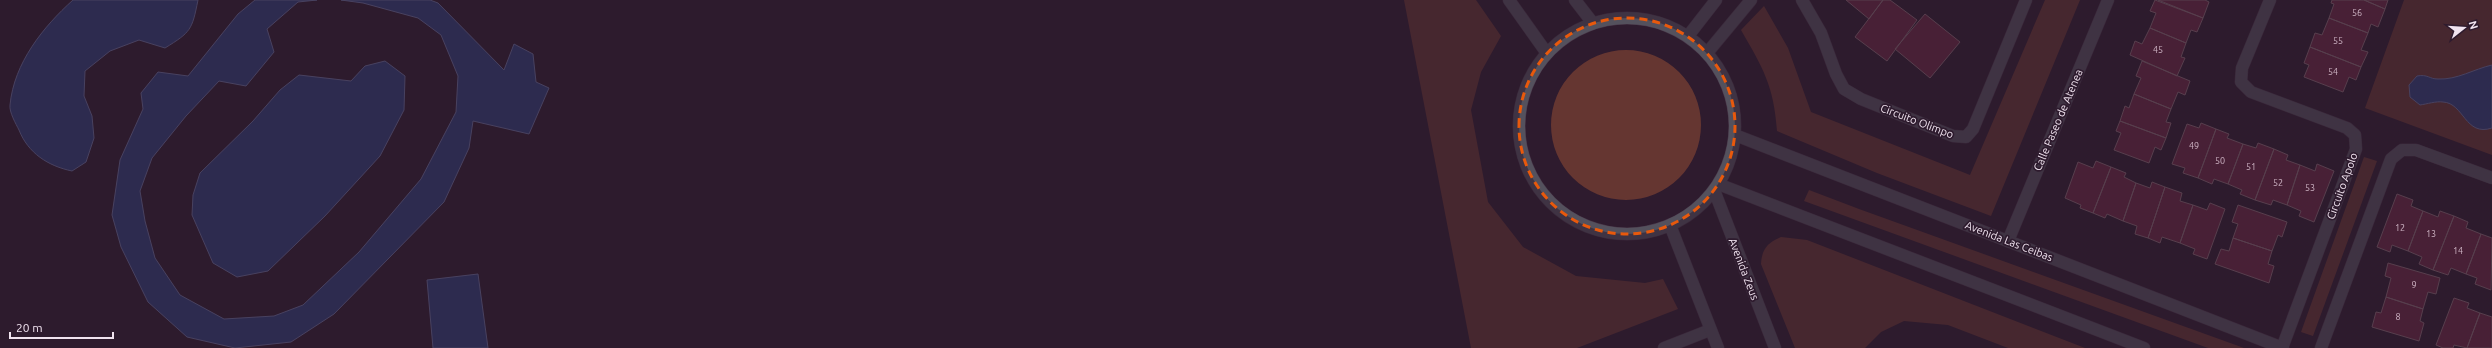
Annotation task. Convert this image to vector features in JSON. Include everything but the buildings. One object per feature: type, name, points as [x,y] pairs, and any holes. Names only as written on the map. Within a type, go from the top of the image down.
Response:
[{"type":"street","points":[[1509,0],[1546,52]]},
{"type":"street","points":[[1575,0],[1592,22]]},
{"type":"street","points":[[1688,36],[1716,0]]},
{"type":"street","points":[[1707,53],[1751,0]]},
{"type":"street","name":"Circuito Olimpo","points":[[1802,0],[1821,33],[1844,89],[1860,99],[1953,136],[1966,137],[1973,129],[2026,0]]},
{"type":"street","name":"Calle Paseo de Atenea","points":[[2008,241],[2108,0]]},
{"type":"street","name":"Circuito Apolo","points":[[2270,0],[2242,68],[2241,82],[2251,92],[2347,128],[2356,135],[2356,148],[2283,348]]},
{"type":"street","points":[[1642,18],[1688,36],[1707,53],[1724,77],[1733,105],[1735,135],[1730,160],[1716,187],[1694,211],[1670,225],[1634,234],[1598,230],[1565,214],[1539,188],[1523,155],[1519,119],[1527,83],[1546,52],[1567,34],[1592,22],[1642,18]]},
{"type":"street","name":"Avenida Las Ceibas","points":[[1735,135],[2283,348]]},
{"type":"street","points":[[2321,348],[2391,160],[2402,150],[2416,150],[2492,178]]},
{"type":"street","points":[[1716,187],[2144,348]]},
{"type":"street","name":"Avenida Zeus","points":[[1716,187],[1775,348]]},
{"type":"street","points":[[1670,225],[1718,348]]},
{"type":"street","points":[[1664,348],[1710,330]]},
{"type":"highlighted area","points":[[1642,18],[1688,36],[1707,53],[1724,77],[1733,105],[1735,135],[1729,160],[1718,184],[1694,211],[1670,225],[1634,234],[1598,230],[1565,214],[1539,189],[1523,155],[1519,119],[1527,83],[1546,52],[1567,34],[1592,22]]},
{"type":"shaded area","points":[[1404,0],[1476,0],[1501,36],[1481,72],[1471,110],[1488,202],[1523,247],[1576,276],[1645,283],[1663,279],[1678,309],[1577,348],[1471,348]]},
{"type":"shaded area","points":[[2045,0],[2080,0],[1991,216],[1877,173],[1777,131],[1770,89],[1761,67],[1741,30],[1764,6],[1788,48],[1811,112],[1970,175]]},
{"type":"shaded area","points":[[2404,0],[2492,0],[2492,155],[2365,108]]},
{"type":"shaded area","points":[[1633,50],[1655,55],[1668,62],[1684,77],[1696,96],[1700,110],[1700,140],[1696,154],[1689,167],[1674,183],[1655,195],[1641,199],[1619,200],[1597,195],[1584,188],[1563,167],[1556,154],[1552,140],[1551,118],[1556,96],[1563,83],[1584,62],[1597,55],[1611,51]]},
{"type":"shaded area","points":[[2364,157],[2377,161],[2313,336],[2301,332]]},
{"type":"shaded area","points":[[1809,190],[2244,348],[2208,348],[1804,201]]},
{"type":"shaded area","points":[[1781,237],[1807,240],[2085,348],[2008,348],[1948,325],[1904,321],[1881,332],[1865,348],[1795,348],[1761,264],[1766,247]]},
{"type":"water","points":[[73,0],[198,0],[192,24],[185,34],[174,43],[165,48],[139,40],[110,51],[85,71],[84,96],[92,116],[94,138],[86,162],[72,171],[55,166],[33,152],[23,138],[13,118],[10,105],[17,75],[24,60],[41,34]]},
{"type":"water","points":[[255,0],[317,0],[298,2],[267,29],[274,52],[246,86],[219,81],[186,116],[152,158],[140,191],[145,221],[155,258],[180,295],[224,319],[274,316],[303,305],[359,252],[421,179],[456,112],[458,76],[441,35],[418,18],[363,3],[341,0],[430,0],[438,3],[504,70],[514,44],[533,54],[536,82],[549,88],[529,134],[473,121],[469,148],[444,202],[334,314],[291,342],[235,348],[187,337],[148,302],[121,247],[112,215],[120,160],[143,109],[141,93],[158,72],[188,76],[238,14]]},
{"type":"water","points":[[385,61],[405,76],[404,110],[380,156],[325,216],[268,271],[237,277],[213,263],[192,215],[193,195],[200,173],[253,121],[280,90],[299,75],[351,81],[365,66]]},
{"type":"water","points":[[2492,65],[2492,128],[2483,130],[2476,128],[2450,104],[2437,102],[2420,105],[2410,97],[2409,85],[2417,76],[2435,79],[2452,78]]},
{"type":"water","points":[[478,274],[488,348],[433,348],[427,280]]}]
